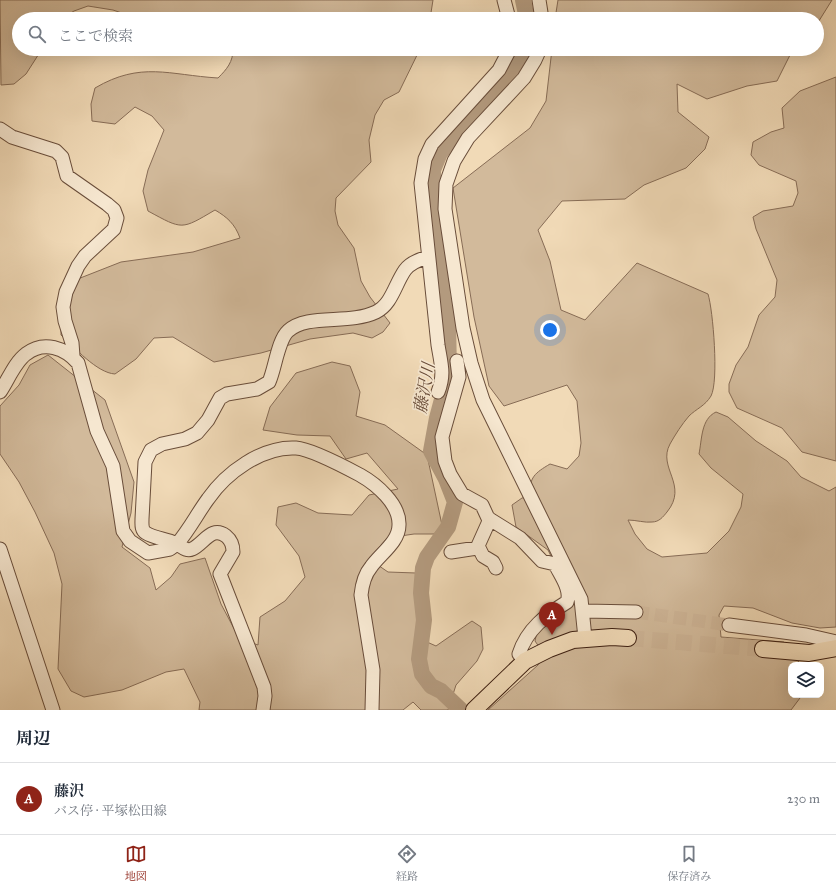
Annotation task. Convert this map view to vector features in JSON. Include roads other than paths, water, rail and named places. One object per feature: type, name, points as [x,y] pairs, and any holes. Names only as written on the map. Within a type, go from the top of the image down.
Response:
[{"type":"main road","points":[[475,709],[525,661],[573,640],[585,638],[628,638]]},
{"type":"main road","points":[[763,649],[809,653],[836,648]]},
{"type":"street","points":[[504,0],[508,12]]},
{"type":"street","points":[[539,0],[541,12]]},
{"type":"street","points":[[438,392],[442,380],[420,183],[425,159],[432,144],[499,70],[506,56]]},
{"type":"street","points":[[537,56],[524,78],[468,138],[454,162],[446,184],[445,209],[463,328],[471,363],[483,400],[581,599],[584,611],[585,638]]},
{"type":"street","points":[[0,129],[12,137],[56,151],[62,157],[67,176],[107,204],[114,210],[117,218],[114,229],[95,244],[81,261],[66,292],[63,307],[65,321],[72,343],[72,356]]},
{"type":"street","points":[[263,710],[265,696],[264,687],[220,574],[233,552],[229,538],[223,534],[210,534],[192,549],[183,548],[177,544],[145,533],[142,528],[145,462],[151,450],[162,444],[185,440],[197,433],[208,420],[220,398],[227,394],[257,389],[269,382],[283,338],[290,329],[299,324],[312,321],[358,318],[376,312],[388,301],[406,269],[428,257]]},
{"type":"street","points":[[0,392],[18,362],[26,354],[38,348],[51,346],[63,350],[72,356],[78,363],[97,431],[113,466],[123,530],[130,541],[148,553],[170,549],[177,544],[221,483],[235,469],[273,450],[296,448],[306,450],[348,469],[374,485],[393,506],[399,525],[398,532],[393,541],[370,568],[362,586],[373,670],[372,710]]},
{"type":"street","points":[[440,358],[471,363]]},
{"type":"street","points":[[457,361],[459,377],[442,437],[445,461],[450,474],[462,494],[482,505],[490,519],[520,538],[542,561],[555,564],[568,591],[569,597],[567,602],[536,624],[523,642],[519,654],[525,661]]},
{"type":"street","points":[[451,552],[477,548],[490,519]]},
{"type":"street","points":[[478,546],[482,556],[493,562],[496,568]]},
{"type":"street","points":[[0,549],[53,710]]},
{"type":"street","points":[[584,611],[636,612]]},
{"type":"street","points":[[729,625],[806,635],[836,642]]},
{"type":"waterway","name":"藤沢川","points":[[523,0],[526,12]]},
{"type":"waterway","name":"藤沢川","points":[[461,710],[441,691],[431,686],[422,674],[419,659],[424,620],[421,593],[423,568],[427,557],[448,527],[455,502],[446,479],[431,451],[437,418],[449,373],[448,319],[443,298],[433,193],[433,170],[440,153],[513,67],[520,56]]},
{"type":"tunnel","points":[[636,612],[729,625]]},
{"type":"tunnel","points":[[628,638],[763,649]]},
{"type":"place","name":"藤沢","points":[[552,635]]}]
